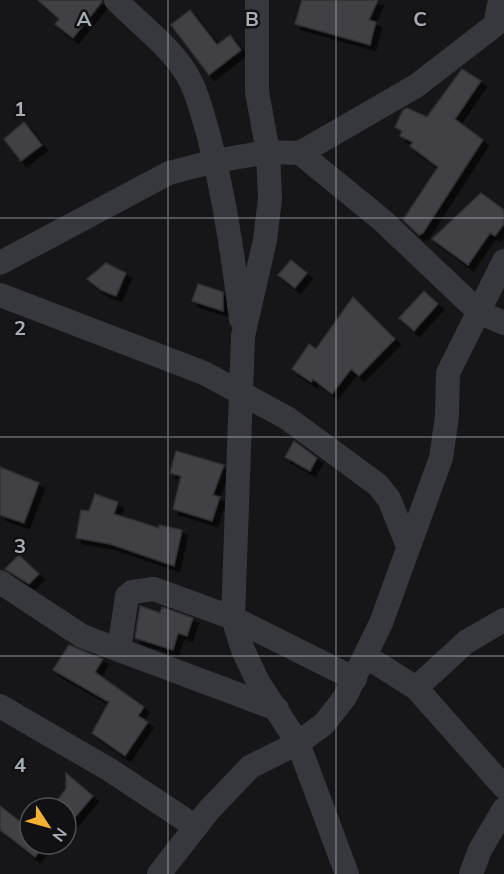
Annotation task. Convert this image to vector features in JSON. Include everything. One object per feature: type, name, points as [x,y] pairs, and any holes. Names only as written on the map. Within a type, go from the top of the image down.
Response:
[{"type":"street","points":[[116,0],[168,48],[187,74],[200,104],[215,161],[233,251],[243,336],[233,618],[243,650],[258,682],[298,743],[347,874]]},
{"type":"street","points":[[243,336],[265,240],[270,199],[268,152],[257,92],[256,0]]},
{"type":"street","points":[[0,263],[170,173],[215,161],[268,152],[300,153],[416,86],[500,27],[500,0]]},
{"type":"street","points":[[300,153],[382,220],[480,313],[504,323]]},
{"type":"street","points":[[159,874],[196,827],[250,767],[298,743],[324,724],[345,697],[367,657],[441,458],[447,416],[448,372],[480,313],[504,261]]},
{"type":"street","points":[[0,295],[204,373],[287,418],[378,485],[389,499],[408,546]]},
{"type":"street","points":[[0,582],[82,636],[277,709]]},
{"type":"street","points":[[119,650],[127,597],[132,592],[154,589],[233,618],[355,679]]},
{"type":"street","points":[[416,688],[466,642],[504,620]]},
{"type":"street","points":[[367,657],[416,688],[504,787]]},
{"type":"street","points":[[0,706],[110,770],[196,827]]},
{"type":"street","points":[[471,874],[480,850],[504,809]]},
{"type":"building","points":[[38,0],[102,0],[102,2],[73,38],[55,24],[59,19]]},
{"type":"building","points":[[302,0],[378,0],[369,20],[376,22],[370,45],[295,24]]},
{"type":"building","points":[[190,10],[217,45],[230,35],[241,50],[209,75],[171,25]]},
{"type":"building","points":[[462,69],[481,81],[455,119],[483,140],[423,233],[419,235],[403,220],[438,167],[410,146],[413,142],[400,136],[402,131],[395,127],[403,110],[407,108],[427,117]]},
{"type":"building","points":[[24,122],[42,145],[21,161],[4,139]]},
{"type":"building","points":[[481,193],[504,210],[504,224],[495,236],[490,233],[468,265],[432,239]]},
{"type":"building","points":[[291,260],[307,273],[295,288],[278,275]]},
{"type":"building","points":[[106,263],[126,273],[116,296],[101,290],[87,279]]},
{"type":"building","points":[[198,284],[223,292],[223,311],[192,301]]},
{"type":"building","points":[[424,291],[438,304],[414,331],[399,318]]},
{"type":"building","points":[[353,297],[395,339],[359,376],[351,369],[332,394],[313,379],[311,382],[292,369],[309,344],[316,349]]},
{"type":"building","points":[[294,441],[317,458],[310,471],[285,457]]},
{"type":"building","points":[[176,451],[224,465],[213,495],[220,497],[212,521],[173,509],[181,476],[170,473]]},
{"type":"building","points":[[0,467],[39,483],[24,523],[0,515]]},
{"type":"building","points":[[95,494],[118,502],[114,514],[159,528],[159,525],[182,530],[174,566],[110,544],[76,538],[81,510],[89,511]]},
{"type":"building","points":[[19,555],[39,574],[29,584],[5,569]]},
{"type":"building","points":[[140,606],[160,613],[162,607],[193,618],[187,636],[178,633],[173,650],[135,638]]},
{"type":"building","points":[[69,645],[103,659],[95,672],[144,707],[138,716],[148,722],[125,756],[92,733],[109,702],[53,670]]},
{"type":"building","points":[[66,773],[93,796],[78,814],[78,796],[60,796],[66,789]]},
{"type":"building","points":[[0,806],[18,820],[18,844],[0,830]]}]
